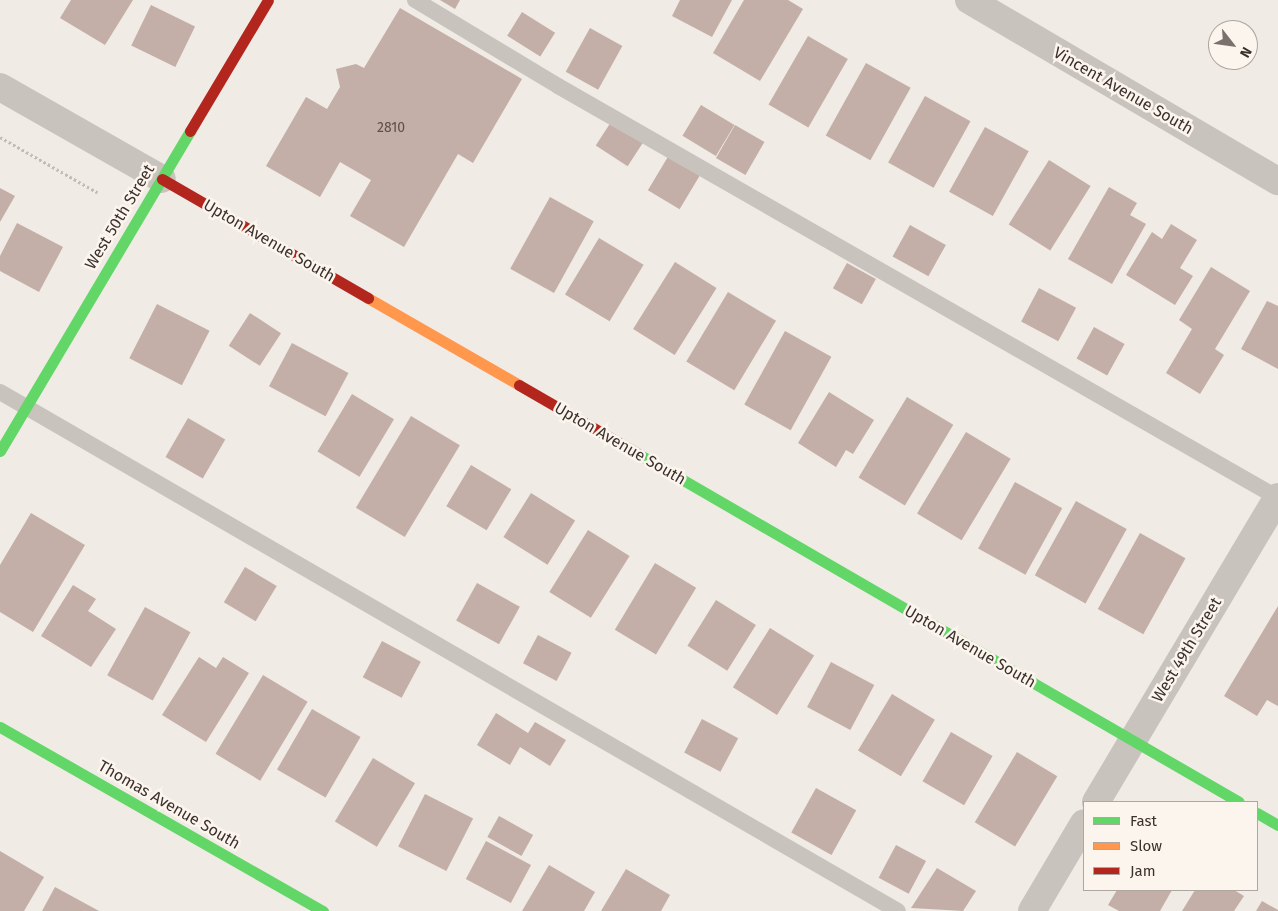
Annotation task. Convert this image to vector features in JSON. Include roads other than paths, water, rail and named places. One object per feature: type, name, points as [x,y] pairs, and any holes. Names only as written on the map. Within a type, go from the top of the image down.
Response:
[{"type":"street","name":"West 50th Street","points":[[0,451],[268,0]]},
{"type":"street","name":"Vincent Avenue South","points":[[969,0],[1278,181]]},
{"type":"street","name":"Upton Avenue South","points":[[0,87],[1237,801]]},
{"type":"street","name":"West 49th Street","points":[[1097,801],[1278,498]]},
{"type":"street","name":"Thomas Avenue South","points":[[0,727],[323,911]]},
{"type":"street","points":[[1258,813],[1278,825]]},
{"type":"street","points":[[1032,911],[1083,825]]},
{"type":"lane","points":[[415,0],[558,86],[1278,498]]},
{"type":"lane","points":[[0,392],[898,911]]}]
